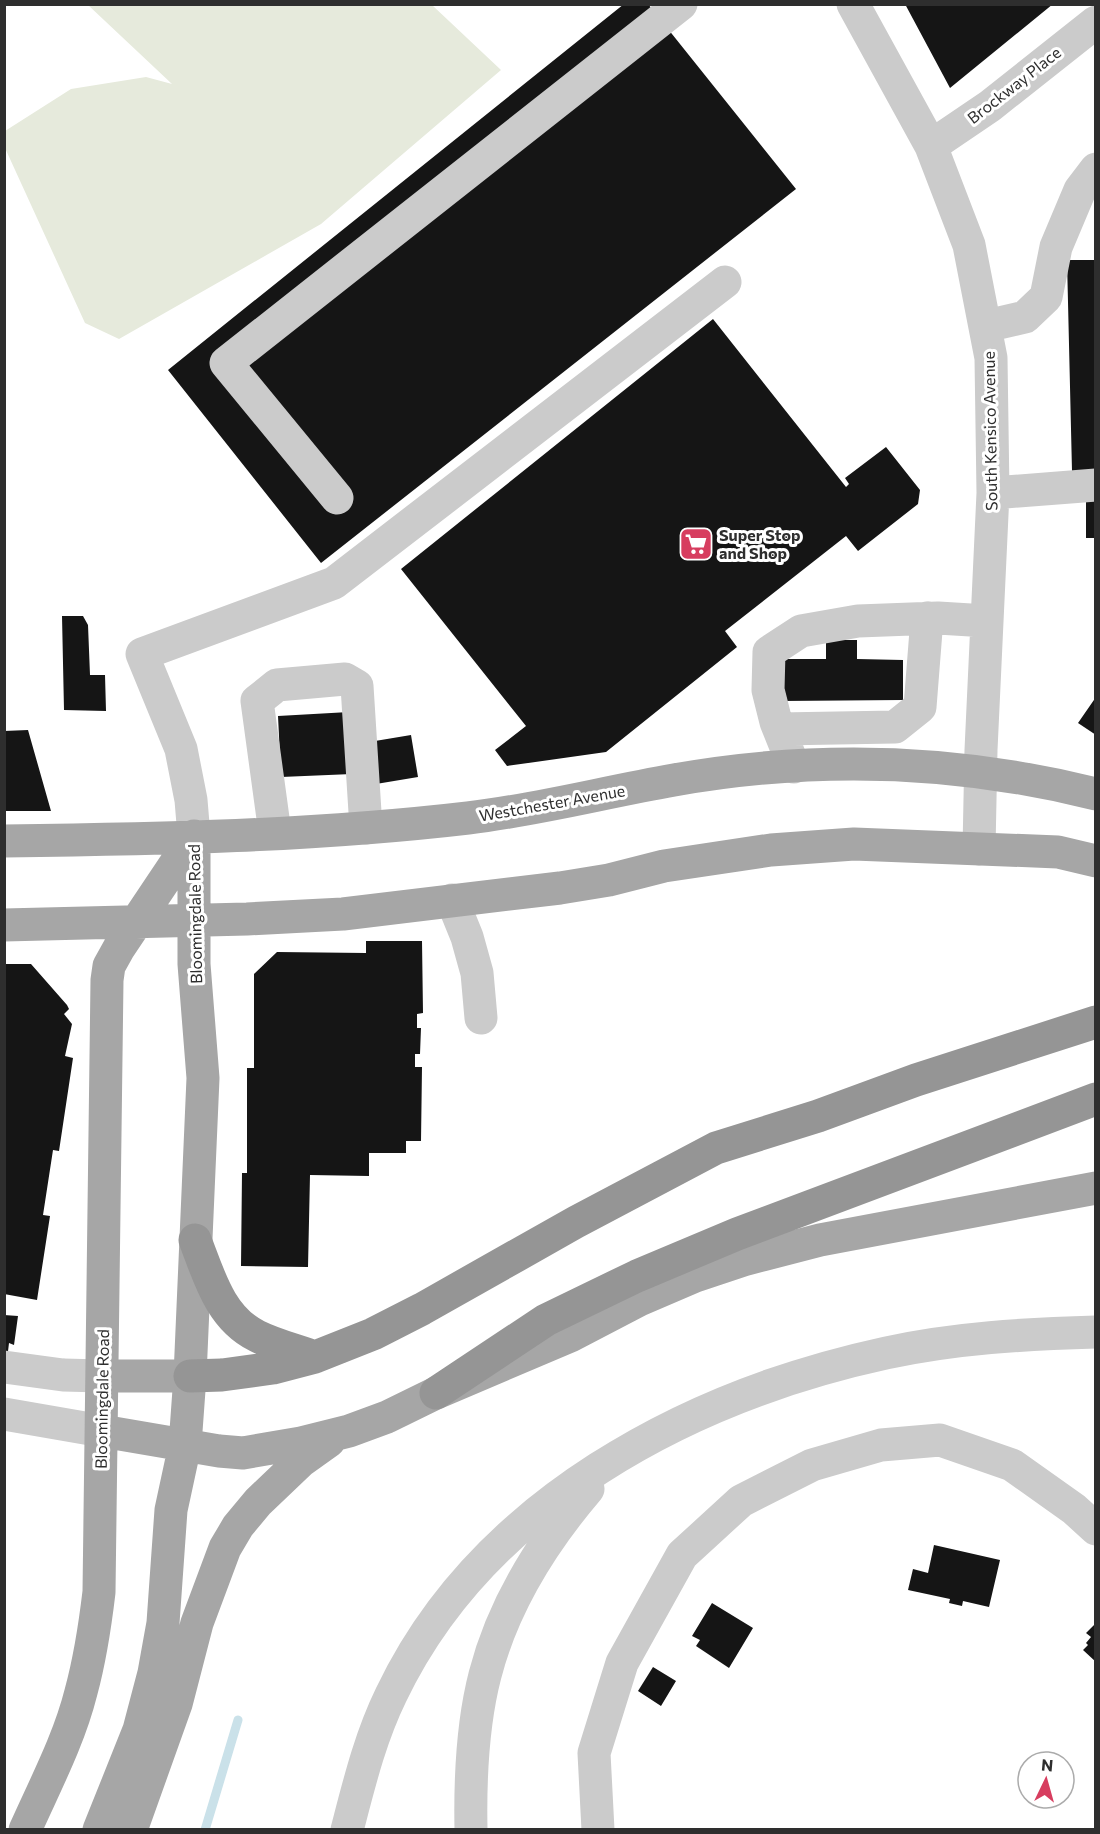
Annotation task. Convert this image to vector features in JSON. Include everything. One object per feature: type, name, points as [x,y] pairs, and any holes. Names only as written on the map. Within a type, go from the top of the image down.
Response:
[{"type":"highway","points":[[190,1376],[222,1375],[273,1368],[315,1357],[373,1334],[422,1309],[576,1221],[716,1148],[818,1116],[916,1080],[1095,1022]]},
{"type":"highway","points":[[436,1393],[546,1320],[637,1276],[747,1230],[1095,1099]]},
{"type":"highway","points":[[195,1240],[216,1295],[234,1319],[256,1335],[315,1357]]},
{"type":"main road","name":"Westchester Avenue","points":[[4,841],[194,836],[366,828],[470,818],[564,802],[675,779],[794,766],[873,763],[981,771],[1042,781],[1095,794]]},
{"type":"main road","name":"Bloomingdale Road","points":[[99,1830],[139,1730],[154,1673],[163,1623],[171,1510],[184,1445],[190,1376],[203,1078],[194,964],[194,836]]},
{"type":"main road","name":"Bloomingdale Road","points":[[25,1830],[63,1743],[81,1694],[99,1592],[109,966],[194,836]]},
{"type":"main road","points":[[4,925],[343,914],[560,888],[609,880],[664,866],[771,850],[854,844],[1058,852],[1095,861]]},
{"type":"main road","points":[[131,1830],[176,1704],[197,1623],[225,1548],[238,1526],[258,1502],[301,1461],[325,1443],[570,1336],[639,1300],[695,1276],[743,1260],[820,1240],[1095,1188]]},
{"type":"main road","points":[[102,1376],[190,1376]]},
{"type":"main road","points":[[102,1431],[243,1453],[272,1449],[349,1431]]},
{"type":"street","points":[[337,498],[226,363],[681,4]]},
{"type":"street","name":"South Kensico Avenue","points":[[853,4],[931,146],[969,245],[991,358],[993,492],[979,849]]},
{"type":"street","name":"Brockway Place","points":[[931,146],[990,106],[1095,21]]},
{"type":"street","points":[[986,326],[1025,317],[1046,297],[1056,247],[1080,190],[1095,169]]},
{"type":"street","points":[[194,836],[191,801],[181,749],[142,654],[334,583],[725,282]]},
{"type":"street","points":[[993,492],[1095,485]]},
{"type":"street","points":[[778,729],[895,727],[920,707],[927,618]]},
{"type":"street","points":[[794,766],[778,729],[768,690],[769,652],[801,631],[858,621],[927,618],[987,621]]},
{"type":"street","points":[[275,833],[257,700],[277,685],[334,679],[345,679],[357,686],[366,828]]},
{"type":"street","points":[[873,763],[876,727]]},
{"type":"street","points":[[452,900],[467,937],[477,973],[481,1018]]},
{"type":"street","points":[[347,1830],[372,1741],[391,1695],[427,1631],[466,1581],[503,1542],[535,1513],[570,1487],[674,1427],[745,1396],[816,1371],[886,1353],[941,1343],[996,1336],[1095,1332]]},
{"type":"street","points":[[4,1367],[63,1375],[102,1376]]},
{"type":"street","points":[[4,1414],[102,1431]]},
{"type":"street","points":[[598,1830],[594,1753],[622,1663],[682,1555],[741,1501],[812,1465],[881,1445],[940,1440],[1012,1465],[1074,1509],[1095,1529]]},
{"type":"street","points":[[471,1830],[475,1729],[485,1675],[506,1617],[534,1561],[560,1523],[590,1487],[631,1450]]},
{"type":"shaded area","points":[[88,5],[432,5],[501,70],[321,224],[119,339],[85,323],[5,148],[5,131],[71,89],[146,77],[172,84]]},
{"type":"building","points":[[624,4],[648,4],[796,189],[321,563],[168,370]]},
{"type":"building","points":[[905,4],[1053,4],[950,88]]},
{"type":"building","points":[[1067,260],[1096,260],[1096,471],[1072,471]]},
{"type":"building","points":[[713,319],[846,487],[849,484],[845,478],[886,447],[920,490],[918,504],[858,551],[846,536],[725,631],[737,647],[606,752],[507,766],[495,750],[526,726],[401,569]]},
{"type":"building","points":[[1086,500],[1096,500],[1096,538],[1086,538]]},
{"type":"building","points":[[62,616],[83,616],[88,625],[90,675],[105,675],[106,711],[64,710]]},
{"type":"building","points":[[826,640],[857,640],[857,659],[903,660],[903,700],[781,701],[781,659],[826,659]]},
{"type":"building","points":[[1096,697],[1096,735],[1078,723]]},
{"type":"building","points":[[349,712],[352,774],[281,777],[278,716]]},
{"type":"building","points":[[28,730],[51,811],[4,811],[4,731]]},
{"type":"building","points":[[411,735],[418,777],[376,784],[369,742]]},
{"type":"building","points":[[366,941],[422,941],[423,1013],[417,1014],[417,1028],[421,1028],[420,1054],[415,1054],[415,1067],[422,1067],[421,1141],[406,1141],[406,1153],[369,1153],[369,1176],[310,1175],[308,1267],[241,1266],[242,1173],[247,1173],[247,1068],[254,1068],[254,974],[277,952],[366,953]]},
{"type":"building","points":[[4,964],[31,964],[67,1005],[69,1009],[64,1014],[72,1024],[65,1056],[73,1058],[59,1151],[53,1150],[43,1215],[50,1216],[37,1300],[4,1294]]},
{"type":"building","points":[[4,1315],[18,1316],[14,1345],[9,1343],[6,1368],[4,1368]]},
{"type":"building","points":[[934,1545],[1000,1560],[989,1607],[963,1601],[962,1606],[949,1603],[950,1599],[908,1590],[913,1569],[928,1573]]},
{"type":"building","points":[[712,1603],[753,1628],[729,1668],[696,1646],[700,1640],[692,1636]]},
{"type":"building","points":[[1096,1623],[1096,1662],[1083,1650],[1091,1637],[1086,1633]]},
{"type":"building","points":[[653,1667],[676,1681],[661,1706],[638,1691]]},
{"type":"waterway","points":[[205,1830],[238,1720]]},
{"type":"place","name":"Super Stop and Shop","points":[[696,544]]}]
